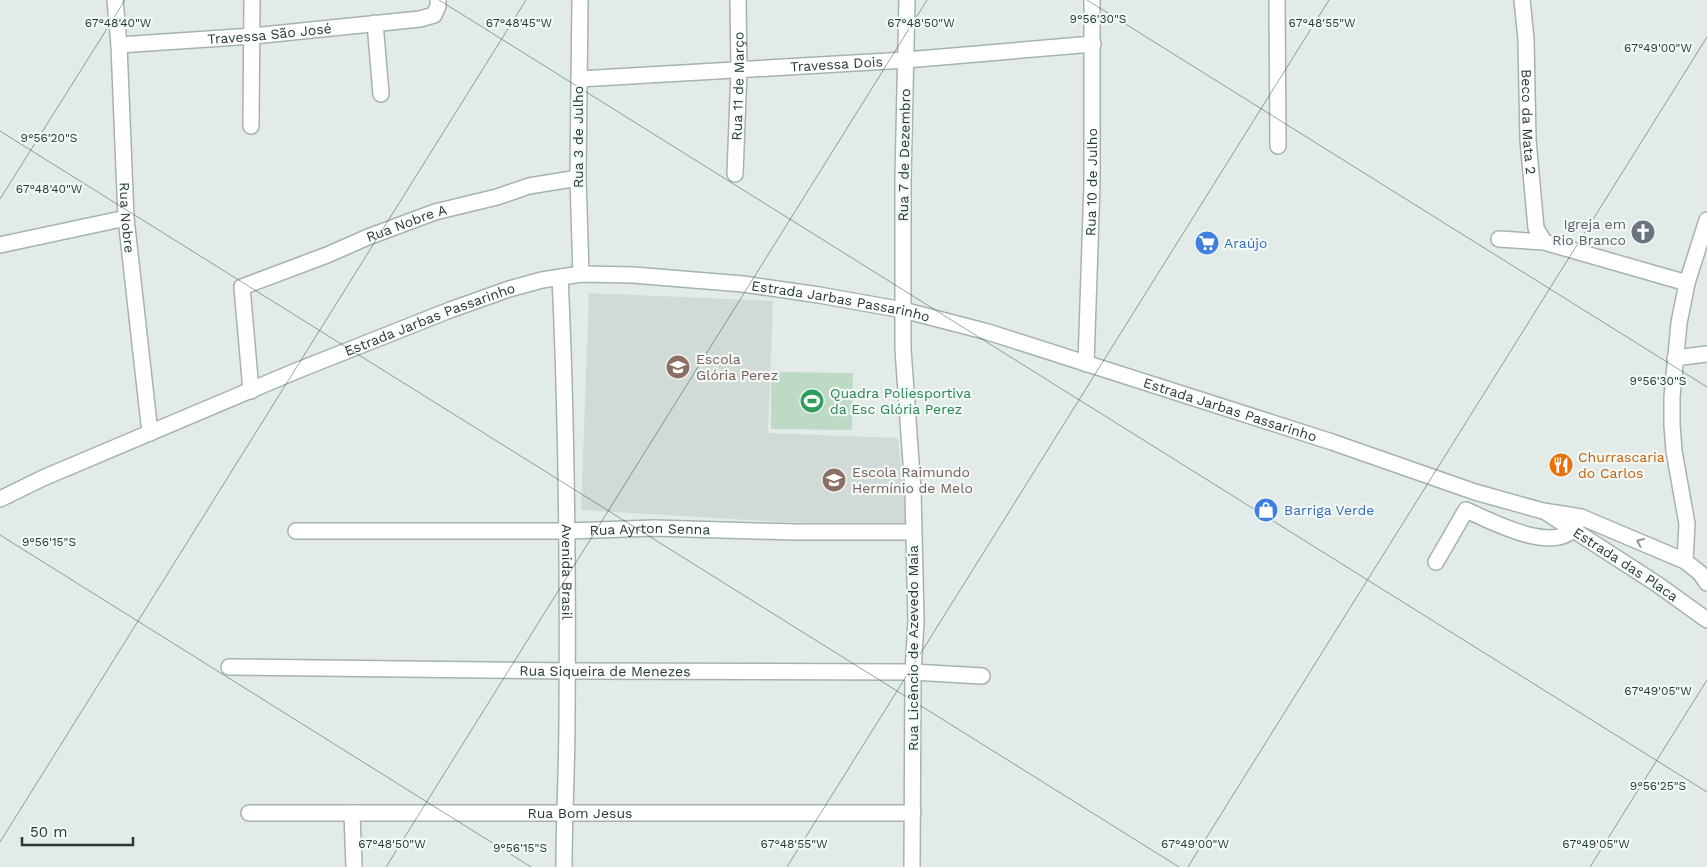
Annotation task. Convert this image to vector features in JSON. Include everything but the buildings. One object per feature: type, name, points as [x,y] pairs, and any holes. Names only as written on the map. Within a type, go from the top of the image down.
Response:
[{"type":"street","name":"Rua Nobre","points":[[115,0],[119,45],[126,218],[150,433]]},
{"type":"street","points":[[251,126],[252,0]]},
{"type":"street","name":"Travessa São José","points":[[119,45],[253,36],[420,18],[434,15],[438,6],[438,0]]},
{"type":"street","name":"Rua 3 de Julho","points":[[580,0],[578,178],[581,274]]},
{"type":"street","name":"Rua 11 de Março","points":[[735,174],[738,0]]},
{"type":"street","name":"Rua 7 de Dezembro","points":[[904,310],[903,178],[907,0]]},
{"type":"street","name":"Rua 10 de Julho","points":[[1086,364],[1092,184],[1092,0]]},
{"type":"street","points":[[1277,0],[1278,146]]},
{"type":"street","name":"Beco da Mata 2","points":[[1522,0],[1526,39],[1528,140],[1536,228],[1544,242]]},
{"type":"street","points":[[375,23],[381,94]]},
{"type":"street","name":"Travessa Dois","points":[[579,79],[906,60],[1093,44]]},
{"type":"street","name":"Rua Nobre A","points":[[251,391],[242,287],[327,256],[435,212],[497,197],[529,186],[578,178]]},
{"type":"street","points":[[0,245],[126,218]]},
{"type":"street","points":[[1707,220],[1687,283],[1679,322],[1675,358],[1672,425],[1674,451],[1687,524],[1685,561],[1700,573],[1707,583]]},
{"type":"street","points":[[1499,239],[1544,242],[1687,283]]},
{"type":"street","name":"Estrada Jarbas Passarinho","points":[[0,499],[43,478],[251,391],[450,310],[509,289],[581,274],[633,275],[743,284],[904,310],[988,332],[1332,442],[1475,492],[1543,511],[1581,518],[1685,561]]},
{"type":"street","name":"Avenida Brasil","points":[[560,277],[564,353],[567,531],[567,720],[564,867]]},
{"type":"street","name":"Rua Licêncio de Azevedo Maia","points":[[904,310],[903,349],[913,491],[916,621],[913,672],[912,867]]},
{"type":"street","points":[[1675,358],[1707,354]]},
{"type":"street","points":[[1436,562],[1475,492]]},
{"type":"street","points":[[1466,510],[1514,532],[1555,539],[1573,531],[1581,518]]},
{"type":"street","name":"Estrada das Placa","points":[[1543,511],[1656,584],[1707,620]]},
{"type":"street","name":"Rua Ayrton Senna","points":[[296,531],[567,531],[654,528],[794,532],[913,532]]},
{"type":"street","name":"Rua Siqueira de Menezes","points":[[229,667],[567,671],[913,672],[982,676]]},
{"type":"street","name":"Rua Bom Jesus","points":[[249,813],[913,813]]},
{"type":"street","points":[[352,813],[354,867]]},
{"type":"shaded area","name":"Escola Glória Perez","points":[[589,293],[773,301],[768,433],[898,438],[907,526],[765,521],[581,510]]},
{"type":"green space","name":"Quadra Poliesportiva da Esc Glória Perez","points":[[771,372],[853,373],[852,430],[771,429]]},
{"type":"place","name":"Igreja em Rio Branco","points":[[1643,232]]},
{"type":"place","name":"Araújo","points":[[1207,243]]},
{"type":"place","name":"Escola Glória Perez","points":[[678,367]]},
{"type":"place","name":"Quadra Poliesportiva da Esc Glória Perez","points":[[812,401]]},
{"type":"place","name":"Churrascaria do Carlos","points":[[1561,465]]},
{"type":"place","name":"Escola Raimundo Hermínio de Melo","points":[[834,480]]},
{"type":"place","name":"Barriga Verde","points":[[1266,510]]}]
